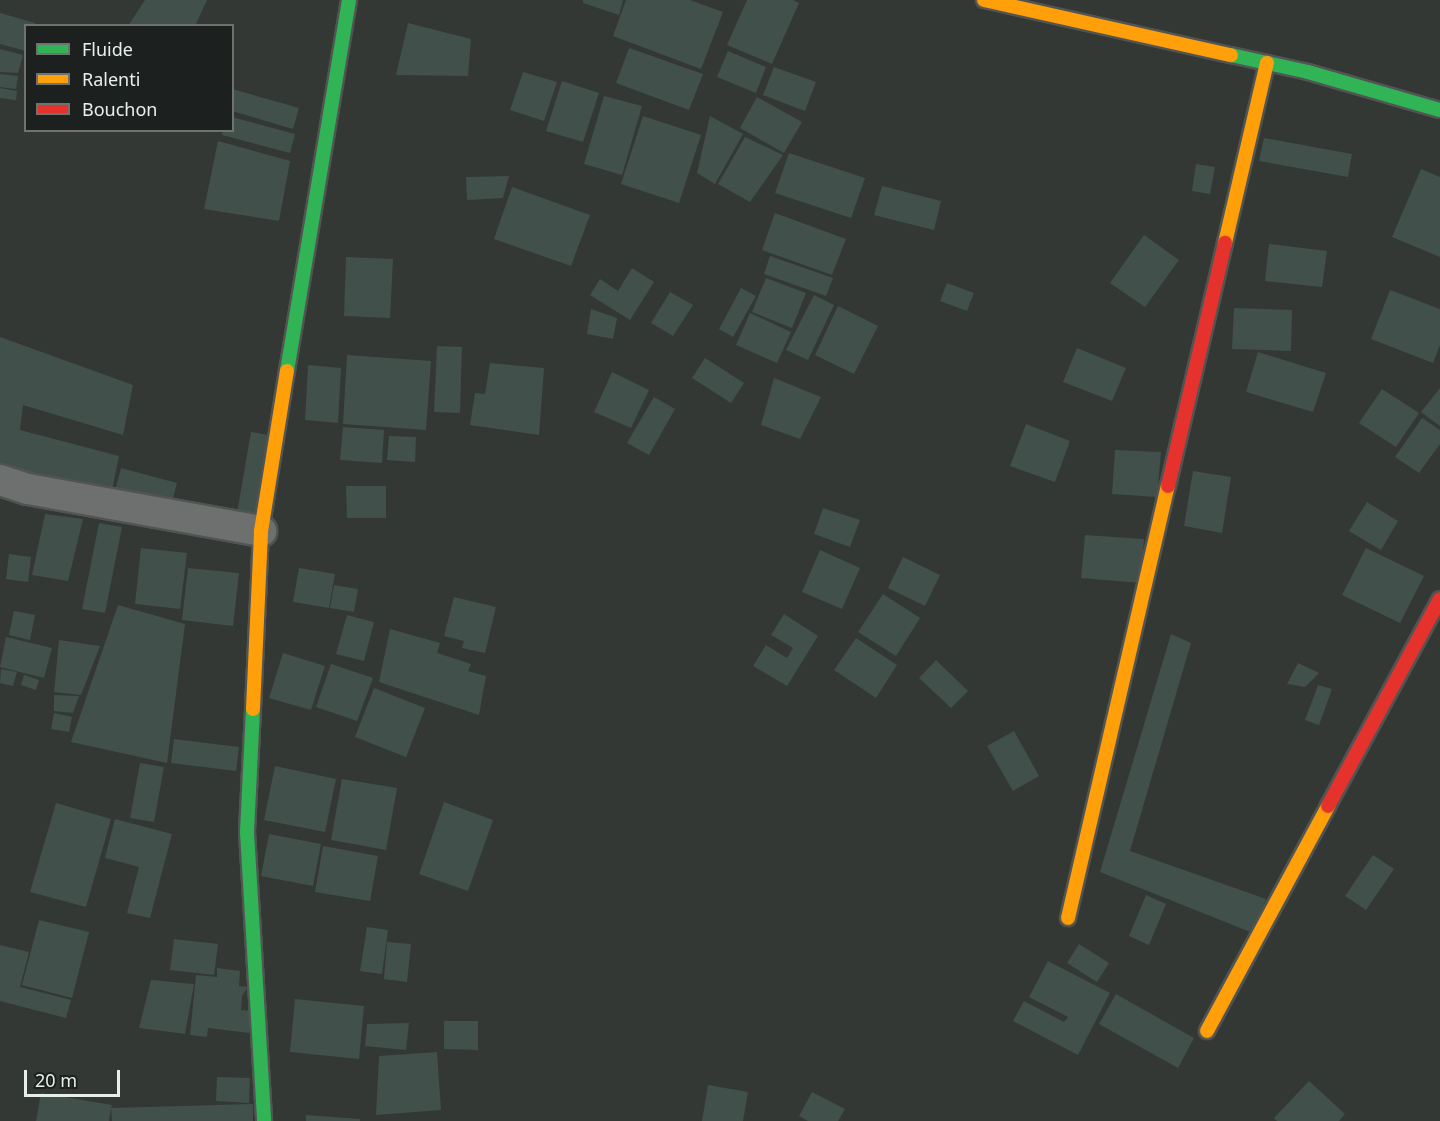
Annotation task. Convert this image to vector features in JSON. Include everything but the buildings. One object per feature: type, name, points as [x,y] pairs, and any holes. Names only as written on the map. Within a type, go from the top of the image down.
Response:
[{"type":"street","points":[[264,1121],[247,832],[261,531],[349,0]]},
{"type":"street","points":[[984,0],[1308,72],[1440,110]]},
{"type":"street","points":[[1068,918],[1267,63]]},
{"type":"street","points":[[0,480],[28,489],[261,531]]},
{"type":"street","points":[[1208,1031],[1440,598]]},
{"type":"traffic: fast","points":[[287,371],[349,0]]},
{"type":"traffic: fast","points":[[1231,55],[1308,72],[1440,110]]},
{"type":"traffic: fast","points":[[253,709],[247,832],[264,1121]]},
{"type":"traffic: slow","points":[[984,0],[1231,55]]},
{"type":"traffic: slow","points":[[1225,243],[1267,63]]},
{"type":"traffic: slow","points":[[253,709],[261,531],[287,371]]},
{"type":"traffic: slow","points":[[1068,918],[1168,486]]},
{"type":"traffic: slow","points":[[1207,1031],[1328,806]]},
{"type":"traffic: jam","points":[[1168,486],[1225,243]]},
{"type":"traffic: jam","points":[[1328,806],[1440,599]]}]
